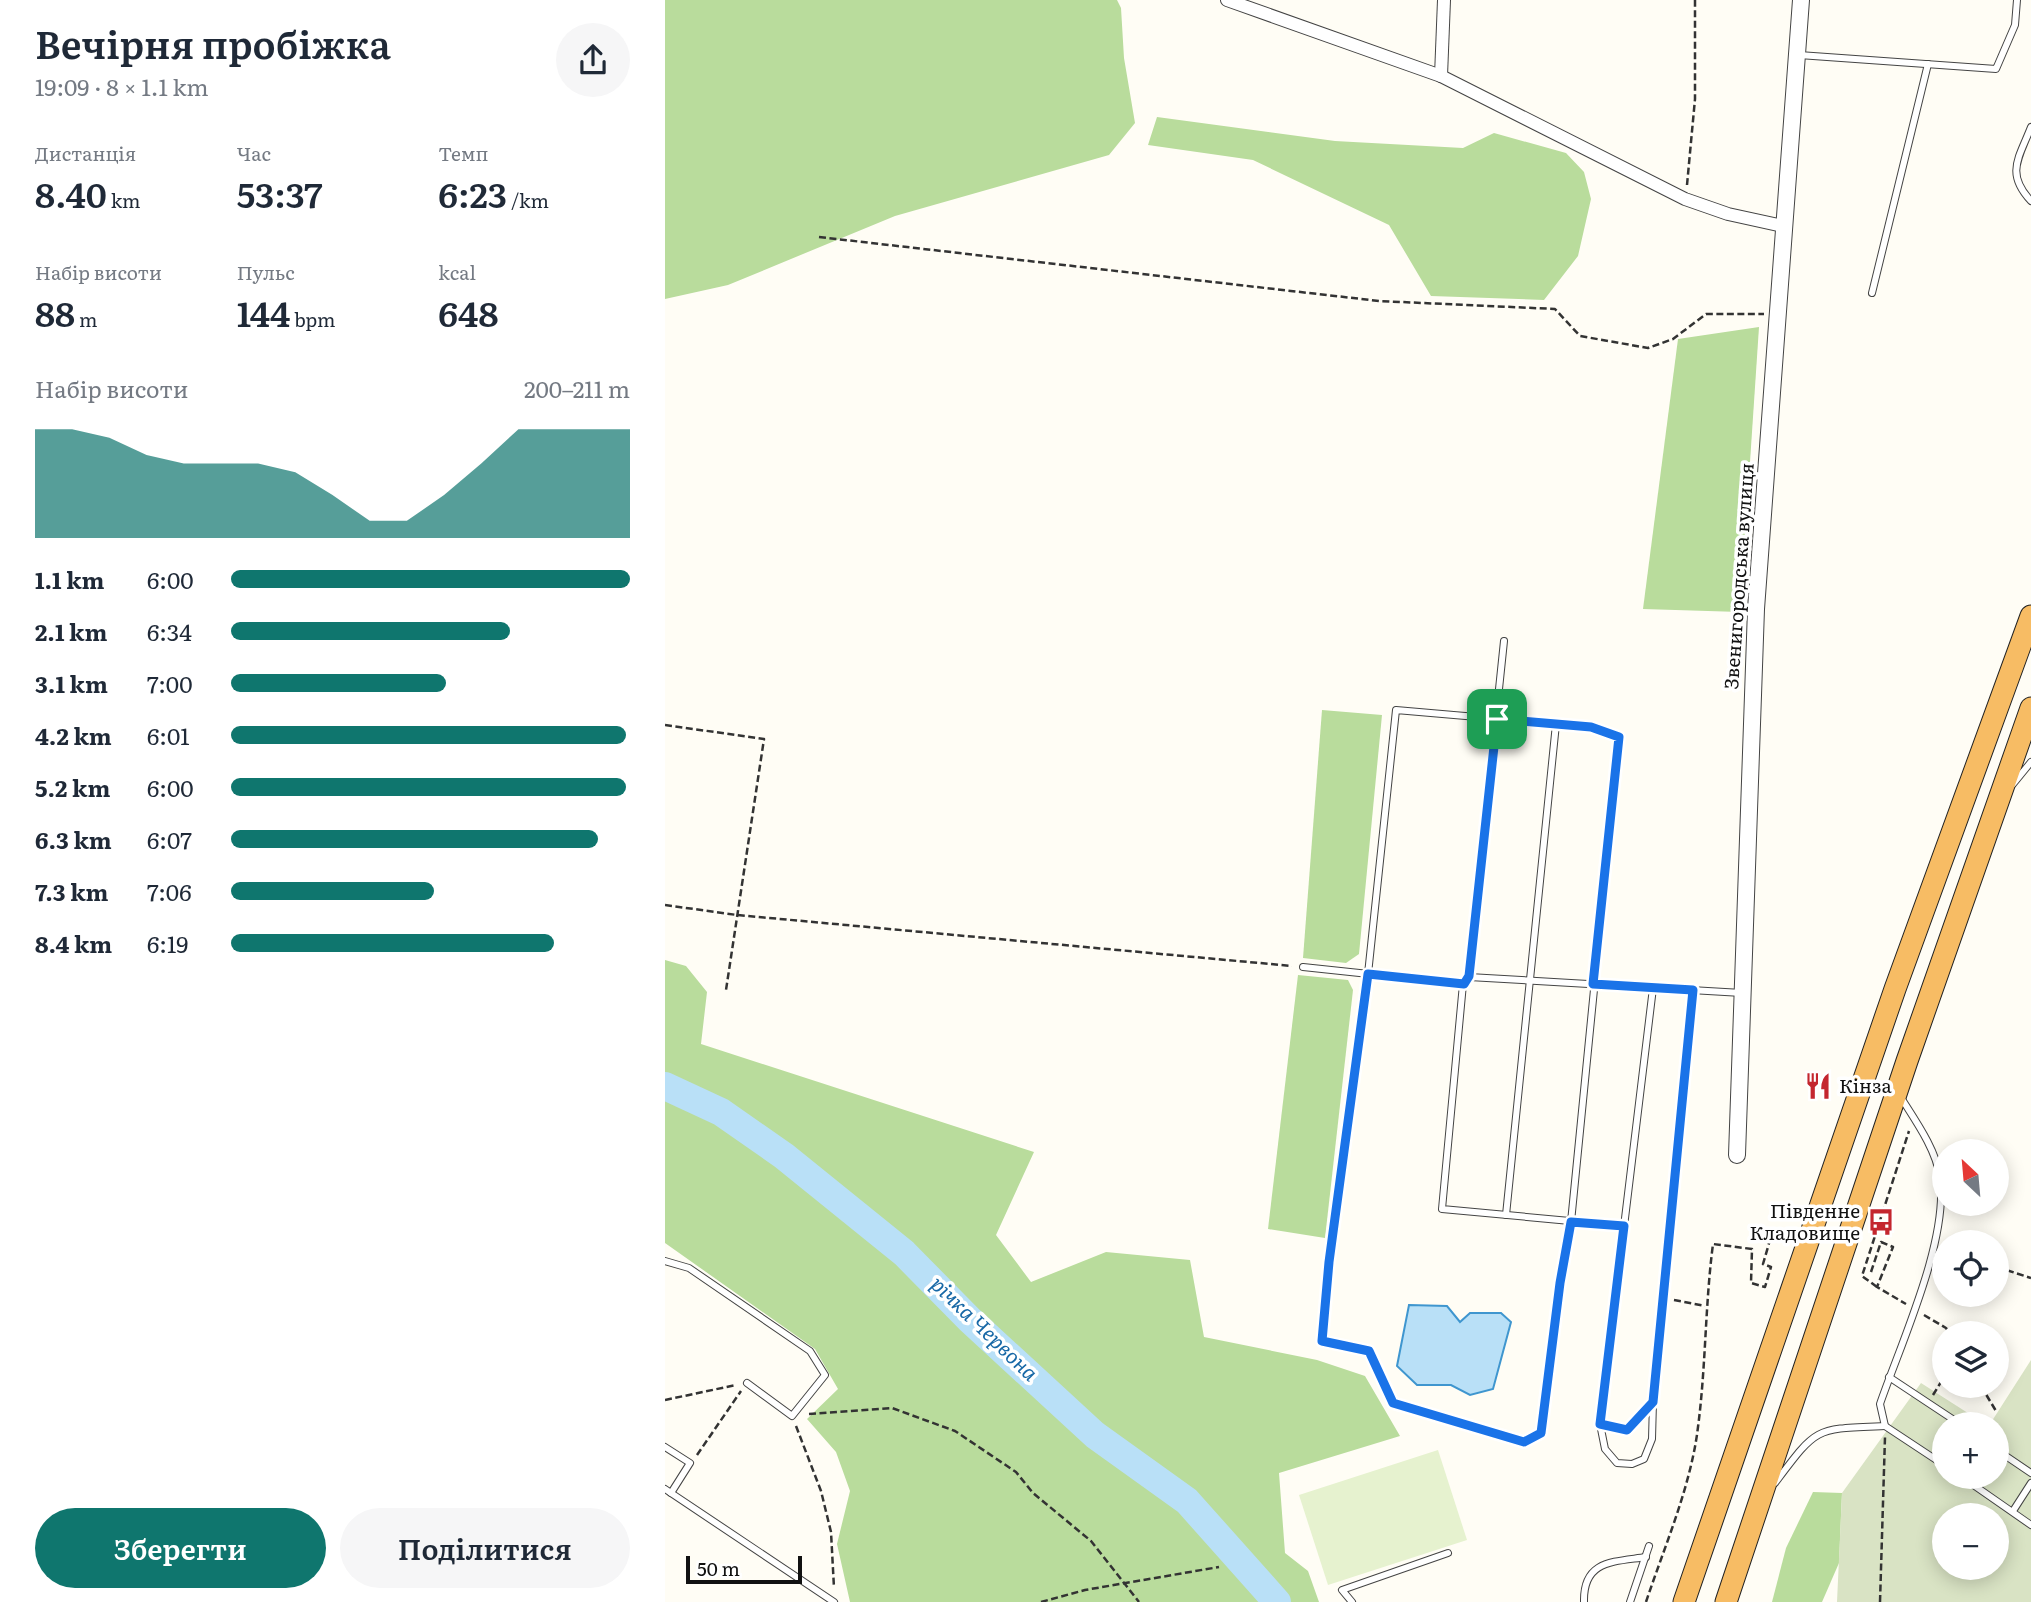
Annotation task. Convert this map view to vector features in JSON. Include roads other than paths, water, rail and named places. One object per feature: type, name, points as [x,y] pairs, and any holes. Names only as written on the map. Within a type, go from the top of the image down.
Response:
[{"type":"highway","points":[[1684,1602],[1895,989],[2031,616]]},
{"type":"highway","points":[[1726,1602],[1897,1091],[1993,810],[2031,708]]},
{"type":"street","points":[[1227,0],[1441,76],[1685,199],[1728,214],[1783,226]]},
{"type":"street","points":[[1441,76],[1444,0]]},
{"type":"street","name":"Звенигородська вулиця","points":[[1737,1155],[1756,609],[1801,0]]},
{"type":"lane","points":[[1797,55],[1996,69],[2015,25],[2017,0]]},
{"type":"lane","points":[[1872,293],[1928,64]]},
{"type":"lane","points":[[2031,127],[2015,170],[2018,187],[2031,201]]},
{"type":"lane","points":[[1504,641],[1469,976],[1464,984],[1442,1209],[1624,1226]]},
{"type":"lane","points":[[1397,710],[1556,724],[1591,727],[1619,737],[1571,1222],[1560,1283],[1541,1433],[1524,1442],[1393,1403],[1369,1351],[1322,1341],[1329,1262],[1368,974],[1397,710]]},
{"type":"lane","points":[[1506,1215],[1556,724]]},
{"type":"lane","points":[[1993,810],[2031,762]]},
{"type":"lane","points":[[1303,967],[1464,984]]},
{"type":"lane","points":[[1469,976],[1742,993]]},
{"type":"lane","points":[[1653,988],[1600,1424],[1605,1449],[1617,1463],[1632,1464],[1644,1459],[1652,1439],[1653,1402],[1693,990]]},
{"type":"lane","points":[[1885,1426],[1880,1404],[1935,1250],[1940,1179],[1935,1159],[1897,1091]]},
{"type":"lane","points":[[665,1261],[689,1268],[816,1357],[825,1375],[792,1416],[747,1382]]},
{"type":"lane","points":[[1889,1377],[1942,1412]]},
{"type":"lane","points":[[1600,1424],[1627,1430],[1653,1402]]},
{"type":"lane","points":[[1759,1504],[1799,1451],[1819,1432],[1830,1428],[1885,1426],[1932,1457]]},
{"type":"lane","points":[[665,1447],[691,1464],[668,1491],[834,1602]]},
{"type":"lane","points":[[2009,1458],[2031,1473]]},
{"type":"lane","points":[[2013,1511],[2031,1483]]},
{"type":"lane","points":[[1980,1489],[2031,1525]]},
{"type":"lane","points":[[1630,1602],[1649,1546]]},
{"type":"lane","points":[[1352,1602],[1342,1590],[1448,1553]]},
{"type":"lane","points":[[1584,1602],[1587,1576],[1595,1568],[1612,1562],[1646,1557]]},
{"type":"water","points":[[1409,1305],[1447,1306],[1460,1322],[1470,1313],[1501,1313],[1511,1322],[1493,1389],[1470,1395],[1451,1385],[1417,1385],[1397,1366]]},
{"type":"waterway","name":"річка Червона","points":[[665,1086],[721,1112],[784,1156],[904,1253],[970,1320],[1095,1435],[1187,1501],[1277,1602]]},
{"type":"place","name":"Кінза","points":[[1818,1086]]},
{"type":"place","name":"Південне Кладовище","points":[[1881,1222]]}]
